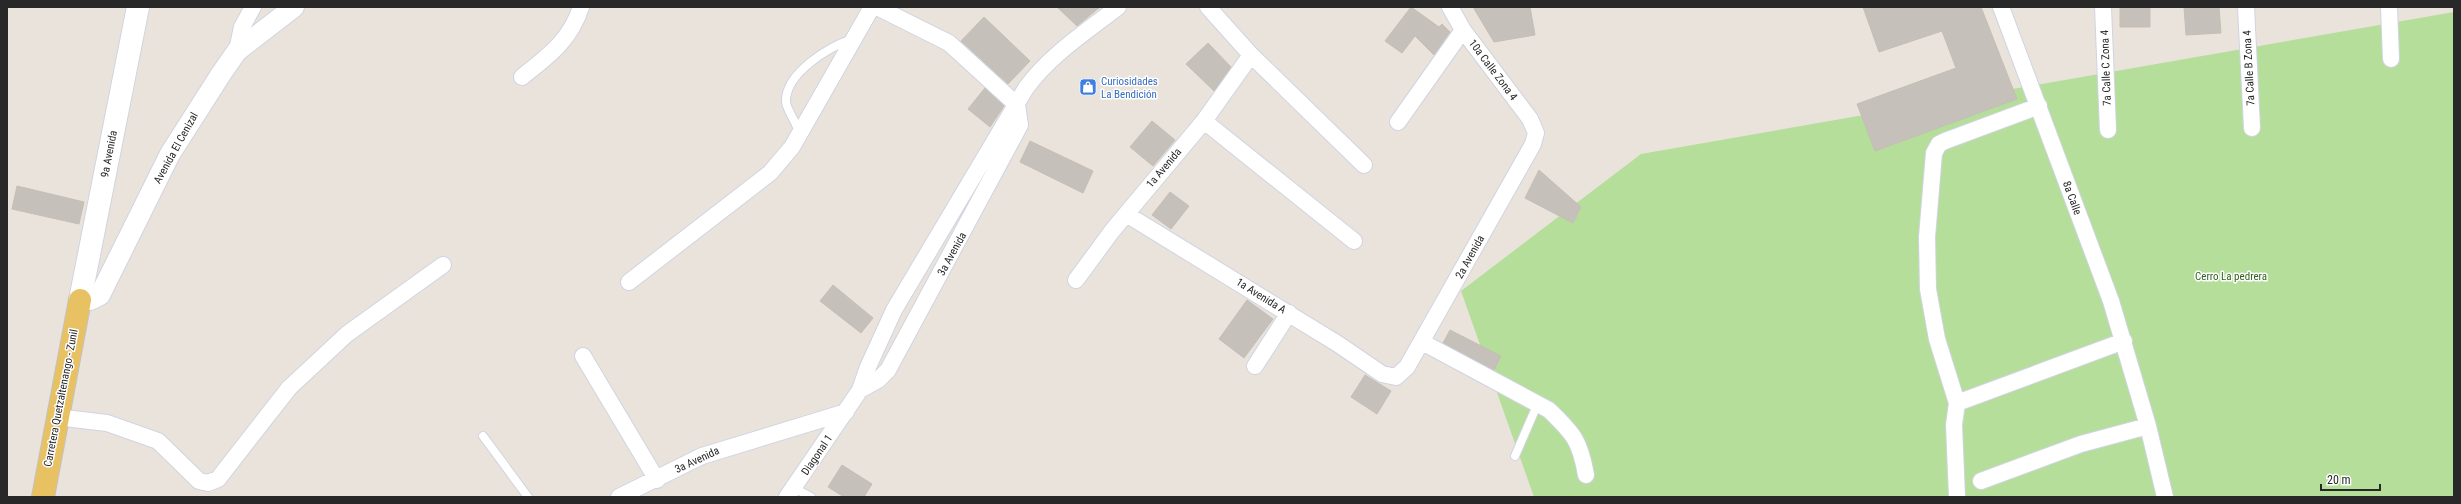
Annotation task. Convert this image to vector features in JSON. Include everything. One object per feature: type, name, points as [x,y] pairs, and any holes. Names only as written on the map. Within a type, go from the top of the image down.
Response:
[{"type":"main road","name":"9a Avenida","points":[[80,300],[138,7]]},
{"type":"main road","name":"Carretera Quetzaltenango - Zunil","points":[[43,497],[56,417],[80,300]]},
{"type":"street","points":[[237,51],[242,27],[253,7]]},
{"type":"street","name":"Avenida El Cenizal","points":[[80,300],[90,300],[100,295],[170,154],[237,51],[294,7]]},
{"type":"street","points":[[522,77],[558,47],[570,32],[581,7]]},
{"type":"street","points":[[629,282],[770,173],[782,161],[872,7]]},
{"type":"street","points":[[876,7],[950,43],[1017,105]]},
{"type":"street","name":"3a Avenida","points":[[619,497],[657,480],[702,456],[846,412],[860,390],[868,367],[894,310],[1001,127],[1037,73],[1055,56],[1118,7]]},
{"type":"street","points":[[1208,7],[1251,54],[1364,165]]},
{"type":"street","name":"10a Calle Zona 4","points":[[1450,7],[1463,30],[1530,119],[1536,133]]},
{"type":"street","name":"8a Calle","points":[[2001,7],[2111,301],[2148,426],[2165,497]]},
{"type":"street","name":"7a Calle C Zona 4","points":[[2103,7],[2108,130]]},
{"type":"street","name":"7a Calle B Zona 4","points":[[2246,7],[2252,128]]},
{"type":"street","points":[[2389,7],[2391,59]]},
{"type":"street","points":[[1398,122],[1463,30]]},
{"type":"street","name":"1a Avenida","points":[[1076,280],[1126,214],[1204,121],[1251,54]]},
{"type":"street","name":"3a Avenida","points":[[860,390],[878,380],[888,370],[1017,134],[1020,125],[1017,105]]},
{"type":"street","points":[[1957,497],[1954,425],[1957,403],[1937,339],[1928,289],[1927,237],[1934,153],[1939,144],[2039,106]]},
{"type":"street","points":[[1204,121],[1354,241]]},
{"type":"street","name":"2a Avenida","points":[[1396,377],[1407,367],[1422,342],[1533,144],[1536,133]]},
{"type":"street","name":"1a Avenida A","points":[[1126,214],[1289,313],[1382,374],[1396,377]]},
{"type":"street","points":[[56,417],[107,423],[158,442],[200,481],[208,483],[218,479],[238,451],[295,382],[347,334],[443,265]]},
{"type":"street","points":[[1255,366],[1289,313]]},
{"type":"street","points":[[1957,403],[2124,341]]},
{"type":"street","points":[[1422,342],[1549,410],[1566,426],[1581,448],[1586,475]]},
{"type":"street","points":[[583,356],[657,480]]},
{"type":"street","name":"Diagonal 1","points":[[790,492],[846,412]]},
{"type":"street","points":[[1981,481],[2081,444],[2148,426]]},
{"type":"lane","points":[[799,134],[796,122],[786,106],[787,93],[801,70],[811,60],[842,42],[855,38]]},
{"type":"lane","points":[[1515,456],[1538,403]]},
{"type":"lane","points":[[483,436],[528,497]]},
{"type":"lane","points":[[790,492],[811,497]]},
{"type":"green space","name":"Cerro La pedrera","points":[[2454,12],[2454,497],[1534,497],[1461,291],[1641,154]]},
{"type":"building","points":[[1057,7],[1100,7],[1077,26]]},
{"type":"building","points":[[1411,7],[1439,27],[1442,24],[1450,32],[1434,55],[1415,36],[1402,53],[1385,41]]},
{"type":"building","points":[[1473,7],[1530,7],[1535,35],[1494,42]]},
{"type":"building","points":[[1863,7],[1981,7],[2017,99],[1875,151],[1857,104],[1956,68],[1942,31],[1879,52]]},
{"type":"building","points":[[2120,7],[2150,7],[2150,27],[2120,27]]},
{"type":"building","points":[[2184,7],[2219,7],[2221,33],[2186,35]]},
{"type":"building","points":[[984,17],[1030,61],[1008,84],[961,41]]},
{"type":"building","points":[[1208,43],[1231,67],[1214,91],[1186,64]]},
{"type":"building","points":[[985,88],[1004,106],[990,127],[968,109]]},
{"type":"building","points":[[1152,121],[1175,140],[1153,166],[1130,147]]},
{"type":"building","points":[[1030,141],[1093,171],[1083,193],[1020,162]]},
{"type":"building","points":[[1539,170],[1581,207],[1573,223],[1525,198]]},
{"type":"building","points":[[17,186],[84,202],[79,224],[12,209]]},
{"type":"building","points":[[1170,192],[1189,206],[1171,229],[1152,215]]},
{"type":"building","points":[[833,285],[873,318],[861,333],[820,301]]},
{"type":"building","points":[[1247,300],[1273,319],[1244,358],[1219,339]]},
{"type":"building","points":[[1450,330],[1501,356],[1494,370],[1443,343]]},
{"type":"building","points":[[1365,375],[1391,391],[1377,414],[1351,397]]},
{"type":"building","points":[[842,465],[872,484],[864,497],[844,497],[828,487]]},
{"type":"place","name":"Curiosidades La Bendición","points":[[1088,87]]}]
